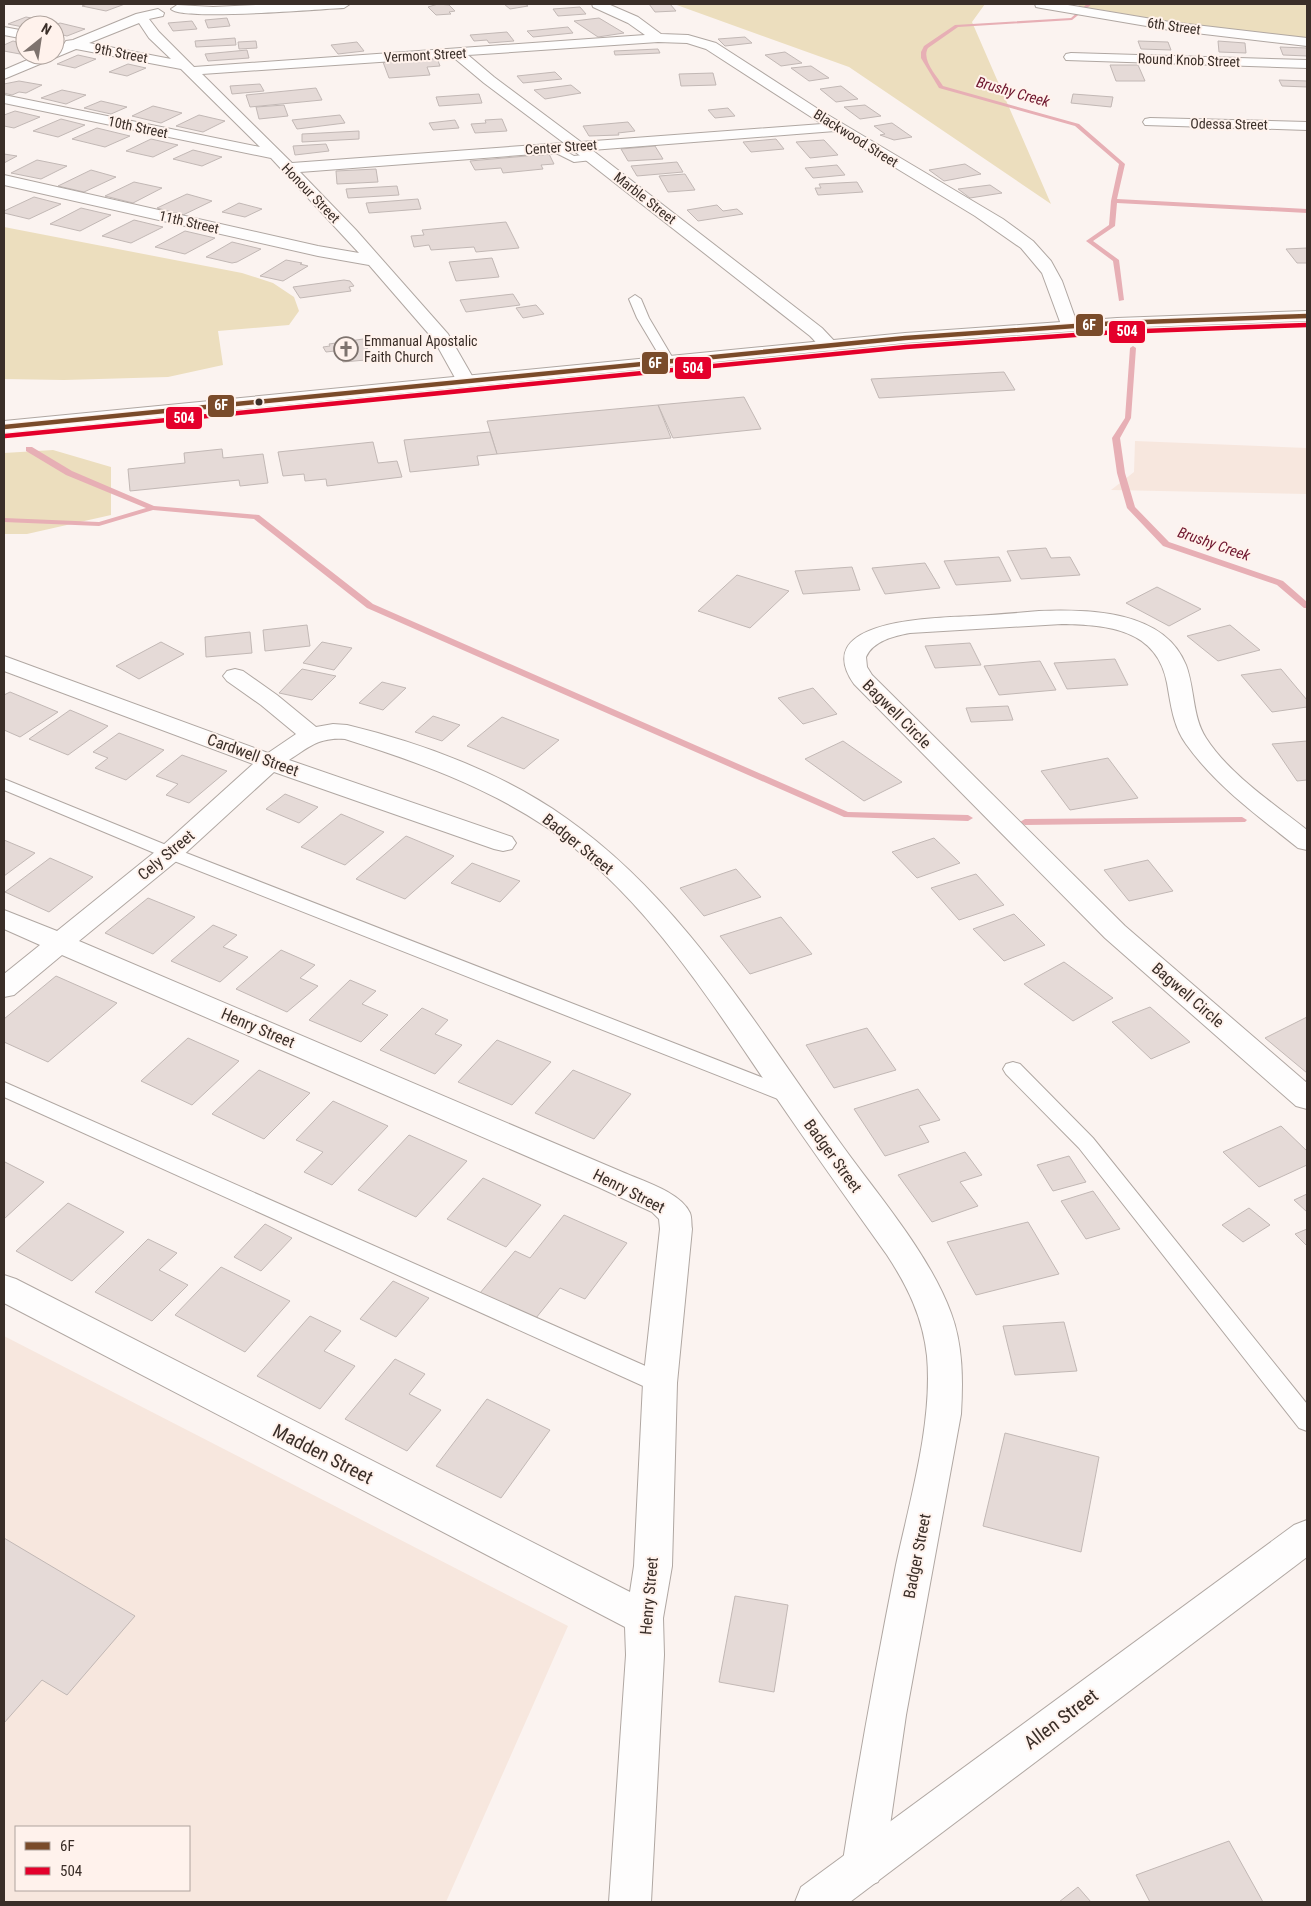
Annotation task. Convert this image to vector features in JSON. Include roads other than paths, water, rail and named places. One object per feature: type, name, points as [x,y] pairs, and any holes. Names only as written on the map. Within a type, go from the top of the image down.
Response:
[{"type":"street","points":[[65,48],[141,17],[188,5],[213,11],[344,4]]},
{"type":"street","points":[[598,4],[632,20],[658,38]]},
{"type":"street","name":"6th Street","points":[[1041,4],[1170,26],[1307,42]]},
{"type":"street","name":"Honour Street","points":[[141,17],[154,35],[190,68],[350,232],[442,338],[466,381]]},
{"type":"street","name":"Vermont Street","points":[[190,68],[457,53],[658,38]]},
{"type":"street","name":"Blackwood Street","points":[[658,38],[688,39],[711,46],[836,127],[976,211],[1024,243],[1040,258],[1053,275],[1062,312],[1069,326]]},
{"type":"street","name":"9th Street","points":[[65,42],[190,68]]},
{"type":"street","name":"Marble Street","points":[[457,53],[489,80],[592,157],[816,332],[830,346]]},
{"type":"street","name":"Round Knob Street","points":[[1071,57],[1307,64]]},
{"type":"street","points":[[4,75],[27,65]]},
{"type":"street","name":"10th Street","points":[[4,99],[273,154]]},
{"type":"street","name":"Odessa Street","points":[[1150,122],[1307,126]]},
{"type":"street","name":"Center Street","points":[[287,168],[836,127]]},
{"type":"street","name":"11th Street","points":[[4,180],[318,251],[374,261]]},
{"type":"street","points":[[4,428],[830,346],[1069,326],[1196,319],[1307,316]]},
{"type":"street","name":"Bagwell Circle","points":[[1307,842],[1217,767],[1198,744],[1186,724],[1177,673],[1172,660],[1164,648],[1149,636],[1130,627],[1102,620],[1061,616],[910,626],[886,631],[874,636],[868,639],[856,651],[854,658],[857,673],[862,679],[1115,932],[1307,1099]]},
{"type":"street","name":"Cardwell Street","points":[[4,663],[270,762],[503,844]]},
{"type":"street","points":[[235,676],[269,700],[311,734]]},
{"type":"street","name":"Badger Street","points":[[270,762],[311,734],[333,731],[346,732],[407,750],[481,780],[520,800],[585,845],[646,902],[697,963],[911,1264],[936,1318],[946,1377],[944,1414],[886,1715],[863,1867]]},
{"type":"street","name":"Cely Street","points":[[59,942],[170,853],[270,762]]},
{"type":"street","name":"Henry Street","points":[[4,919],[610,1179],[663,1204],[675,1215],[676,1229],[660,1383],[652,1566],[644,1618],[645,1655],[630,1902]]},
{"type":"street","points":[[4,988],[59,942]]},
{"type":"street","name":"Madden Street","points":[[4,1288],[644,1618]]},
{"type":"street","name":"Allen Street","points":[[816,1902],[1307,1536]]},
{"type":"lane","points":[[556,149],[568,159],[592,157]]},
{"type":"lane","points":[[635,299],[643,318],[669,362]]},
{"type":"lane","points":[[4,784],[170,853],[790,1096]]},
{"type":"lane","points":[[1013,1069],[1086,1143],[1307,1421]]},
{"type":"lane","points":[[4,1088],[660,1383]]},
{"type":"waterway","name":"Brushy Creek","points":[[1090,4],[1072,19],[957,26],[926,47],[923,52],[923,58],[941,87],[1077,125],[1122,164],[1114,201]]},
{"type":"waterway","points":[[1114,201],[1307,211]]},
{"type":"waterway","name":"Brushy Creek","points":[[1114,201],[1112,226],[1089,241],[1116,260],[1121,300]]},
{"type":"waterway","name":"Brushy Creek","points":[[1133,348],[1128,418],[1116,438],[1121,473],[1131,508],[1166,544],[1280,583],[1307,606]]},
{"type":"waterway","points":[[29,449],[69,473],[153,508]]},
{"type":"waterway","points":[[4,520],[99,524],[153,508]]},
{"type":"waterway","points":[[153,508],[256,517],[370,606],[847,815],[968,818]]},
{"type":"waterway","points":[[1025,822],[1242,820]]},
{"type":"place","name":"Emmanual Apostalic Faith Church","points":[[346,349]]}]
